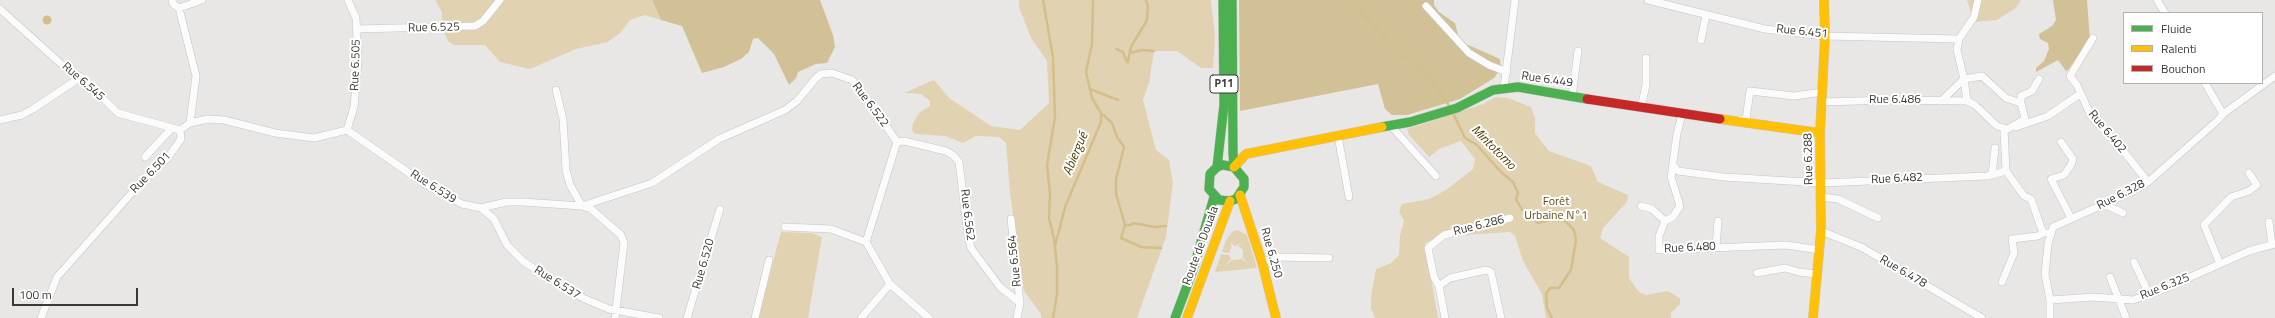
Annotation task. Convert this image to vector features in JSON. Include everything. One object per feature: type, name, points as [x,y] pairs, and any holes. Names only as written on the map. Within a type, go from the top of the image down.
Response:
[{"type":"street","points":[[172,0],[173,4],[179,8],[196,76],[190,123]]},
{"type":"street","points":[[179,8],[202,0]]},
{"type":"street","name":"Rue 6.505","points":[[347,130],[354,107],[358,60],[356,18],[348,0]]},
{"type":"street","name":"Rue 6.525","points":[[357,29],[475,26],[500,0]]},
{"type":"street","name":"P11","points":[[1217,168],[1224,105],[1223,0]]},
{"type":"street","name":"P11","points":[[1232,0],[1234,167]]},
{"type":"street","points":[[1504,88],[1515,0]]},
{"type":"street","name":"Rue 6.451","points":[[1648,0],[1765,29],[1825,36],[1959,39]]},
{"type":"street","name":"Rue 6.288","points":[[1813,318],[1821,231],[1822,183],[1820,133],[1823,102],[1822,92],[1825,36],[1824,0]]},
{"type":"street","points":[[1978,0],[1974,17],[1959,39],[1957,50],[1964,79],[1967,101],[1975,106],[1997,126],[2007,128],[2048,116],[2080,94]]},
{"type":"street","points":[[2157,0],[2164,12]]},
{"type":"street","points":[[1426,6],[1469,53],[1489,65],[1507,72]]},
{"type":"street","name":"Rue 6.545","points":[[0,9],[70,72],[81,77],[118,113],[171,129],[180,130]]},
{"type":"street","points":[[1701,40],[1706,15]]},
{"type":"street","name":"Rue 6.402","points":[[2093,38],[2070,76],[2091,116],[2121,148],[2148,182]]},
{"type":"street","points":[[1572,96],[1578,51]]},
{"type":"street","points":[[1641,108],[1646,85],[1646,58]]},
{"type":"street","name":"Rue 6.522","points":[[582,206],[652,182],[666,175],[719,139],[785,110],[797,100],[816,78],[826,73],[837,74],[852,80],[869,101],[897,142]]},
{"type":"street","points":[[1941,101],[1964,79],[1982,76],[2006,98],[2021,103]]},
{"type":"street","name":"Rue 6.328","points":[[2051,233],[2053,227],[2148,182],[2224,114],[2275,76]]},
{"type":"street","points":[[0,120],[22,115],[81,77]]},
{"type":"street","points":[[2039,79],[2032,91],[2021,96],[2025,119],[2007,128],[2004,137],[2006,171],[2024,196],[2030,199],[2043,233]]},
{"type":"street","points":[[2206,84],[2224,114]]},
{"type":"street","name":"Rue 6.449","points":[[1234,167],[1246,154],[1391,126],[1446,112],[1493,90],[1518,87],[1641,108],[1820,133]]},
{"type":"street","points":[[556,90],[563,119],[566,170],[570,185],[582,206]]},
{"type":"street","points":[[1732,120],[1746,119],[1750,91],[1794,96],[1822,92]]},
{"type":"street","name":"Rue 6.486","points":[[1823,102],[1878,100],[1967,101]]},
{"type":"street","points":[[1641,206],[1652,208],[1665,221],[1673,217],[1680,206],[1672,183],[1673,165],[1682,114]]},
{"type":"street","points":[[180,130],[190,123],[208,119],[224,120],[268,132],[314,138],[347,130]]},
{"type":"street","points":[[1391,126],[1436,176]]},
{"type":"street","points":[[145,157],[171,129]]},
{"type":"street","name":"Rue 6.501","points":[[41,318],[58,277],[152,169],[167,159],[181,139],[180,130]]},
{"type":"street","name":"Rue 6.539","points":[[347,130],[444,195],[462,204],[481,208],[506,202],[582,206],[597,213],[622,239],[624,247],[614,318]]},
{"type":"street","points":[[1338,136],[1349,197]]},
{"type":"street","name":"Rue 6.562","points":[[897,142],[904,141],[946,151],[953,155],[959,162],[971,248],[996,282],[1020,303]]},
{"type":"street","points":[[866,242],[897,142]]},
{"type":"street","points":[[2061,142],[2072,159],[2071,165],[2064,175],[2051,179],[2071,218]]},
{"type":"street","points":[[1992,175],[1995,148]]},
{"type":"street","points":[[1230,201],[1219,200],[1214,197],[1208,184],[1210,174],[1217,168],[1223,165],[1234,167],[1244,179],[1244,187],[1240,195]]},
{"type":"street","name":"Rue 6.482","points":[[1673,165],[1678,171],[1822,183],[1992,175],[2006,171]]},
{"type":"street","points":[[2220,264],[2204,225],[2231,197],[2249,191],[2257,185],[2249,174]]},
{"type":"street","name":"Route de Douala","points":[[1187,318],[1230,201],[1240,195]]},
{"type":"street","name":"Rue 6.250","points":[[1240,195],[1262,262],[1276,318]]},
{"type":"street","points":[[1175,318],[1193,270],[1214,197]]},
{"type":"street","points":[[1821,197],[1838,200],[1878,218]]},
{"type":"street","points":[[2104,204],[2123,212]]},
{"type":"street","name":"Rue 6.537","points":[[481,208],[494,219],[507,245],[524,262],[584,299],[616,310],[659,318]]},
{"type":"street","name":"Rue 6.520","points":[[687,318],[720,210]]},
{"type":"street","name":"Rue 6.286","points":[[1445,318],[1439,286],[1434,277],[1428,248],[1444,235],[1510,218]]},
{"type":"street","name":"Rue 6.564","points":[[1011,219],[1020,303]]},
{"type":"street","name":"Rue 6.480","points":[[1665,221],[1660,236],[1659,250],[1662,252],[1716,247],[1786,246],[1820,250]]},
{"type":"street","points":[[1716,247],[1718,221]]},
{"type":"street","points":[[2269,222],[2274,245]]},
{"type":"street","points":[[785,227],[831,229],[866,242],[890,284],[929,318]]},
{"type":"street","name":"Rue 6.478","points":[[1821,231],[1861,247],[1982,318]]},
{"type":"street","points":[[2002,282],[2014,253],[2012,239],[2038,236],[2043,233],[2051,233],[2048,244],[2045,274],[2050,300],[2050,318]]},
{"type":"street","name":"Rue 6.325","points":[[2050,300],[2093,297],[2133,300],[2159,291],[2249,251],[2274,245]]},
{"type":"street","points":[[1262,262],[1276,257],[1329,258]]},
{"type":"street","points":[[755,318],[769,260]]},
{"type":"street","points":[[2134,262],[2149,294]]},
{"type":"street","points":[[1757,272],[1785,268],[1799,272],[1816,274]]},
{"type":"street","points":[[1439,286],[1450,278],[1486,270],[1491,272],[1501,318]]},
{"type":"street","points":[[2110,277],[2126,318]]},
{"type":"street","points":[[861,318],[890,284]]},
{"type":"street","points":[[1017,318],[1020,303]]},
{"type":"green space","points":[[435,0],[652,0],[661,20],[645,15],[630,20],[620,33],[608,42],[576,49],[530,69],[500,62],[485,45],[454,45],[448,41],[442,27],[442,12]]},
{"type":"green space","points":[[1019,0],[1211,0],[1215,36],[1213,68],[1201,68],[1177,51],[1154,51],[1149,83],[1143,100],[1156,150],[1169,160],[1173,183],[1166,237],[1137,318],[1041,318],[1041,314],[1024,291],[1010,193],[1006,143],[999,137],[976,136],[963,143],[945,136],[915,134],[912,130],[913,123],[920,112],[930,106],[930,101],[921,94],[904,93],[934,80],[949,98],[991,126],[1020,130],[1049,103],[1047,61],[1031,38],[1019,7]]},
{"type":"green space","points":[[1967,0],[2021,0],[2016,8],[1997,20],[1974,22]]},
{"type":"green space","name":"Forêt Urbaine N°1","points":[[1496,97],[1508,98],[1531,107],[1535,118],[1535,133],[1549,151],[1591,166],[1598,182],[1628,195],[1627,202],[1603,228],[1600,238],[1629,257],[1629,278],[1639,292],[1646,295],[1668,291],[1680,298],[1680,304],[1671,313],[1671,318],[1546,318],[1542,294],[1523,261],[1515,236],[1510,232],[1448,236],[1434,239],[1425,243],[1438,318],[1375,318],[1371,308],[1371,296],[1376,269],[1391,263],[1399,255],[1400,235],[1404,221],[1399,211],[1402,204],[1429,199],[1446,190],[1473,169],[1475,159],[1461,141],[1439,149],[1429,157],[1409,135],[1407,129],[1483,104]]},
{"type":"green space","points":[[1238,230],[1247,235],[1257,268],[1215,272],[1221,254],[1229,255],[1231,259],[1224,267],[1232,260],[1242,259],[1248,263],[1243,258],[1243,250],[1238,246],[1243,242],[1235,246],[1230,242],[1232,246],[1229,253],[1222,252],[1226,240],[1232,232]]},
{"type":"green space","points":[[781,232],[812,233],[822,237],[808,318],[758,318]]},
{"type":"shaded area","points":[[652,0],[820,0],[833,35],[835,47],[827,63],[816,64],[798,72],[796,78],[789,85],[774,54],[758,38],[753,39],[749,52],[741,59],[724,67],[702,73],[682,26],[661,20]]},
{"type":"shaded area","points":[[1239,0],[1434,0],[1434,5],[1439,12],[1455,23],[1458,35],[1466,44],[1500,59],[1501,68],[1494,78],[1460,99],[1407,115],[1392,115],[1385,109],[1378,84],[1240,111]]},
{"type":"shaded area","points":[[2053,0],[2087,0],[2090,40],[2068,70],[2066,71],[2058,60],[2036,72],[2036,68],[2044,61],[2049,49],[2048,43],[2040,39],[2039,34],[2052,26],[2056,20]]},
{"type":"shaded area","points":[[47,15],[52,20],[47,25],[42,20]]},
{"type":"waterway","points":[[1043,0],[1053,57],[1055,117],[1047,165],[1050,193],[1049,218],[1054,239],[1057,266],[1057,294],[1053,318]]},
{"type":"waterway","name":"Abiergué","points":[[1055,246],[1065,207],[1101,122],[1101,113],[1092,98],[1086,72],[1092,44],[1093,0]]},
{"type":"waterway","points":[[1128,62],[1131,47],[1147,20],[1148,6],[1146,0]]},
{"type":"waterway","name":"Mintotomo","points":[[1349,0],[1402,54],[1433,82],[1450,107]]},
{"type":"waterway","points":[[1116,49],[1123,52],[1127,62]]},
{"type":"waterway","points":[[1130,53],[1142,50],[1154,51]]},
{"type":"waterway","points":[[1090,89],[1118,100]]},
{"type":"waterway","name":"Mintotomo","points":[[1452,111],[1465,138],[1477,145],[1501,172],[1513,182],[1518,193],[1516,199],[1522,210],[1538,223],[1550,220],[1564,220],[1574,230],[1576,240],[1571,270],[1559,288],[1550,288],[1546,294],[1547,308],[1552,318]]},
{"type":"waterway","points":[[1101,113],[1112,123],[1117,137],[1124,147],[1116,179],[1116,194],[1125,225],[1121,238],[1141,247],[1161,248]]},
{"type":"waterway","points":[[1125,225],[1131,225],[1133,223],[1155,227],[1166,226]]},
{"type":"traffic: fast","points":[[1217,167],[1224,105],[1223,0]]},
{"type":"traffic: fast","points":[[1232,0],[1233,153],[1234,167],[1244,179],[1244,187],[1236,199],[1230,201],[1219,200],[1209,189],[1210,174],[1217,167],[1223,165],[1234,167]]},
{"type":"traffic: fast","points":[[1382,127],[1410,122],[1457,108],[1493,90],[1518,87],[1587,99]]},
{"type":"traffic: fast","points":[[1175,318],[1193,270],[1214,197]]},
{"type":"traffic: slow","points":[[1813,318],[1821,231],[1820,133],[1825,36],[1824,0]]},
{"type":"traffic: slow","points":[[1720,119],[1820,133]]},
{"type":"traffic: slow","points":[[1234,167],[1246,154],[1382,127]]},
{"type":"traffic: slow","points":[[1240,195],[1262,262],[1276,318]]},
{"type":"traffic: slow","points":[[1187,318],[1230,201]]},
{"type":"traffic: jam","points":[[1587,99],[1720,119]]}]
